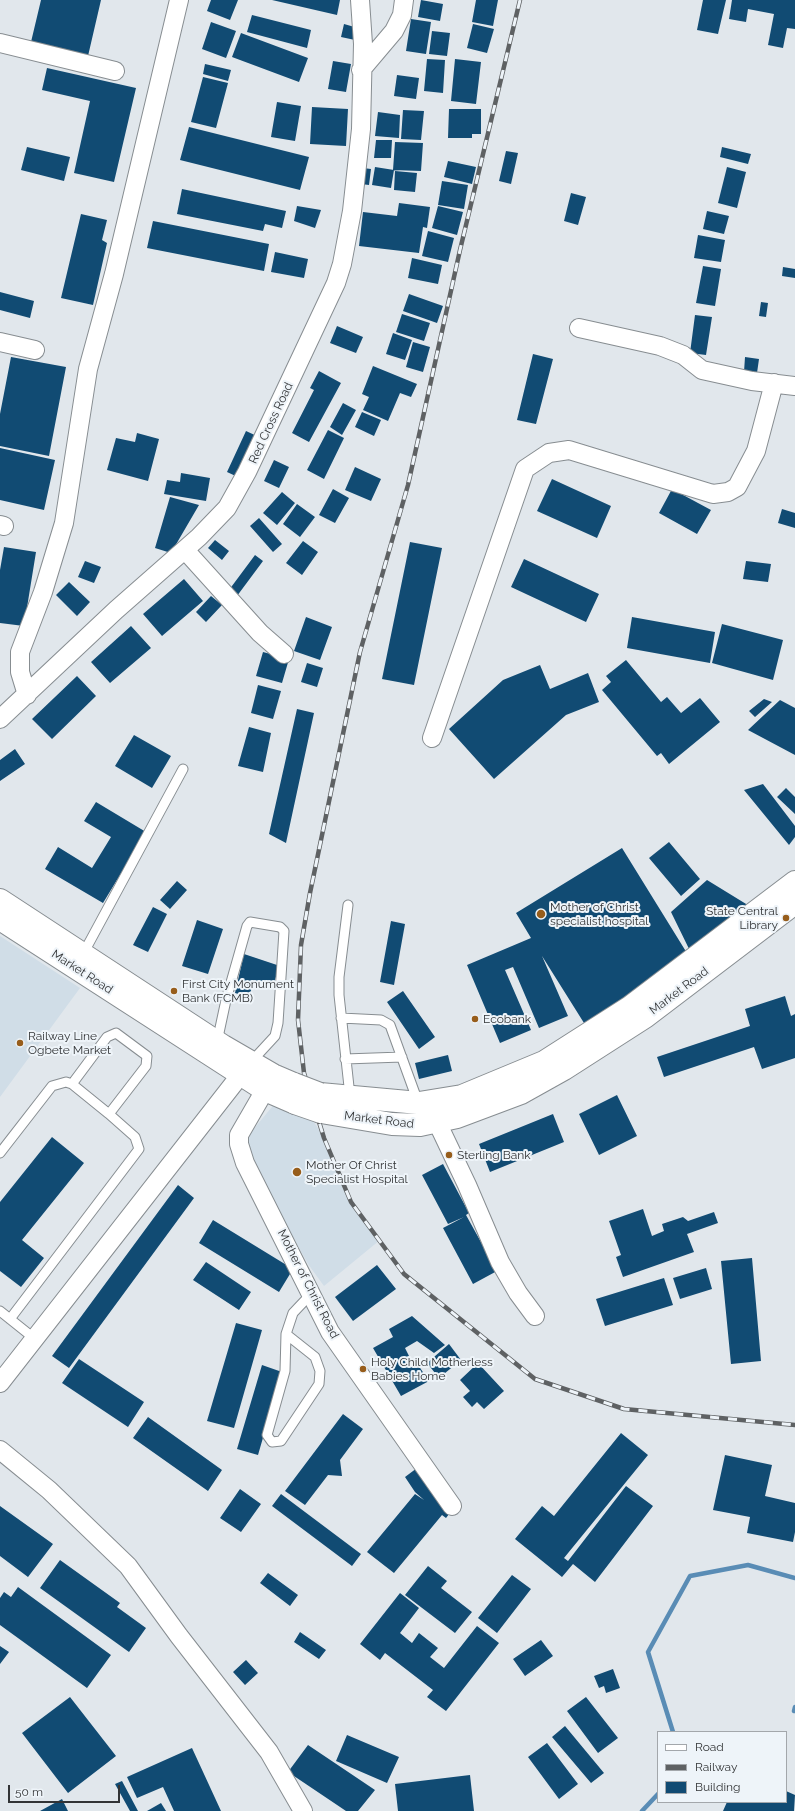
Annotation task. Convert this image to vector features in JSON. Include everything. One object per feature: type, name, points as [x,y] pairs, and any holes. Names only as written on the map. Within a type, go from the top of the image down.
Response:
[{"type":"main road","name":"Market Road","points":[[321,1103],[350,1098],[419,1103],[462,1096],[544,1062],[630,1007],[795,882]]},
{"type":"main road","name":"Market Road","points":[[0,900],[217,1042],[246,1068],[265,1090],[295,1094],[392,1124],[420,1125],[457,1117],[521,1093],[564,1069],[645,1017],[795,903]]},
{"type":"main road","name":"Market Road","points":[[0,919],[246,1068],[273,1075],[295,1094]]},
{"type":"street","points":[[27,695],[20,672],[20,652],[43,592],[64,523],[88,369],[117,259],[179,0]]},
{"type":"street","name":"Red Cross Road","points":[[0,719],[116,610],[185,550],[222,513],[244,478],[336,283],[342,264],[352,211],[361,129],[363,29],[360,0]]},
{"type":"street","points":[[361,70],[394,31],[402,15],[404,0]]},
{"type":"street","points":[[0,43],[115,71]]},
{"type":"street","points":[[579,328],[660,346],[683,356],[702,370],[774,384],[795,386]]},
{"type":"street","points":[[0,342],[35,350]]},
{"type":"street","points":[[432,738],[525,469],[549,453],[569,450],[713,494],[728,492],[737,487],[756,451],[774,384]]},
{"type":"street","points":[[185,550],[260,633],[284,654]]},
{"type":"street","points":[[0,1383],[246,1068]]},
{"type":"street","name":"Mother of Christ Road","points":[[265,1090],[239,1136],[239,1144],[245,1162],[330,1332],[452,1506]]},
{"type":"street","points":[[437,1122],[500,1262],[518,1293],[535,1316]]},
{"type":"street","points":[[0,1450],[49,1490],[128,1566],[179,1636],[269,1752],[303,1811]]},
{"type":"lane","points":[[83,954],[183,769]]},
{"type":"lane","points":[[348,905],[339,977],[341,1018],[350,1098]]},
{"type":"lane","points":[[217,1042],[226,1000],[250,922],[280,927],[284,931],[278,1022],[275,1036],[246,1068]]},
{"type":"lane","points":[[341,1018],[386,1022],[390,1025],[419,1103]]},
{"type":"lane","points":[[72,1084],[107,1037],[116,1033],[147,1056],[146,1066],[109,1114]]},
{"type":"lane","points":[[345,1058],[402,1057]]},
{"type":"lane","points":[[0,1153],[52,1086],[66,1082],[72,1084],[135,1137],[139,1149],[10,1319]]},
{"type":"lane","points":[[286,1334],[315,1358],[320,1371],[318,1384],[281,1441],[272,1442],[267,1435],[284,1371],[286,1334],[293,1313],[311,1294]]},
{"type":"lane","points":[[0,1311],[35,1339]]},
{"type":"shaded area","name":"Railway Line Ogbete Market","points":[[0,936],[80,988],[0,1097]]},
{"type":"shaded area","name":"Mother Of Christ Specialist Hospital","points":[[276,1102],[312,1119],[323,1136],[347,1194],[380,1240],[324,1286],[308,1264],[245,1150],[243,1142]]},
{"type":"building","points":[[41,0],[101,0],[88,56],[31,42]]},
{"type":"building","points":[[211,0],[238,0],[230,20],[207,11]]},
{"type":"building","points":[[272,0],[340,0],[337,15]]},
{"type":"building","points":[[421,0],[443,4],[440,21],[418,17]]},
{"type":"building","points":[[476,0],[498,0],[493,26],[472,22]]},
{"type":"building","points":[[703,0],[726,0],[718,34],[697,30]]},
{"type":"building","points":[[732,0],[795,0],[795,29],[787,28],[783,48],[768,45],[774,14],[748,9],[746,22],[729,19]]},
{"type":"building","points":[[252,15],[311,30],[307,48],[247,32]]},
{"type":"building","points":[[411,19],[431,22],[426,54],[406,51]]},
{"type":"building","points":[[211,22],[236,31],[226,58],[202,49]]},
{"type":"building","points":[[344,24],[358,28],[355,40],[341,37]]},
{"type":"building","points":[[473,24],[494,29],[487,53],[467,48]]},
{"type":"building","points":[[432,31],[450,33],[447,56],[429,54]]},
{"type":"building","points":[[241,33],[308,58],[299,82],[232,57]]},
{"type":"building","points":[[427,59],[445,60],[443,93],[424,91]]},
{"type":"building","points":[[455,59],[481,62],[476,104],[451,101]]},
{"type":"building","points":[[333,61],[351,64],[346,92],[328,89]]},
{"type":"building","points":[[205,64],[231,70],[228,81],[203,74]]},
{"type":"building","points":[[47,68],[136,88],[114,182],[74,173],[90,101],[42,90]]},
{"type":"building","points":[[397,75],[419,78],[416,99],[394,96]]},
{"type":"building","points":[[203,77],[228,83],[216,128],[191,122]]},
{"type":"building","points":[[277,102],[301,106],[295,141],[271,137]]},
{"type":"building","points":[[312,107],[348,109],[346,146],[310,144]]},
{"type":"building","points":[[449,109],[481,109],[481,134],[472,134],[472,138],[448,138]]},
{"type":"building","points":[[403,110],[424,111],[421,140],[401,139]]},
{"type":"building","points":[[378,112],[400,115],[399,138],[375,136]]},
{"type":"building","points":[[189,127],[309,157],[300,190],[180,160]]},
{"type":"building","points":[[376,140],[392,140],[391,158],[374,158]]},
{"type":"building","points":[[395,142],[423,143],[421,171],[393,170]]},
{"type":"building","points":[[27,147],[70,157],[64,181],[21,170]]},
{"type":"building","points":[[722,147],[751,154],[748,164],[720,157]]},
{"type":"building","points":[[506,151],[518,153],[511,184],[499,181]]},
{"type":"building","points":[[448,161],[476,167],[472,184],[444,177]]},
{"type":"building","points":[[375,167],[394,170],[391,188],[372,185]]},
{"type":"building","points":[[727,167],[746,172],[737,208],[718,203]]},
{"type":"building","points":[[363,168],[371,169],[369,185],[361,184]]},
{"type":"building","points":[[395,171],[417,173],[415,192],[394,190]]},
{"type":"building","points":[[442,181],[468,185],[464,209],[438,205]]},
{"type":"building","points":[[182,189],[286,211],[282,228],[265,224],[263,231],[177,214]]},
{"type":"building","points":[[571,193],[586,197],[578,225],[564,221]]},
{"type":"building","points":[[399,203],[430,207],[427,228],[423,227],[419,253],[359,246],[363,212],[397,216]]},
{"type":"building","points":[[297,206],[321,210],[315,228],[294,221]]},
{"type":"building","points":[[438,206],[463,212],[457,235],[432,228]]},
{"type":"building","points":[[707,211],[729,216],[724,234],[703,229]]},
{"type":"building","points":[[81,214],[107,220],[102,240],[107,243],[93,305],[61,298]]},
{"type":"building","points":[[153,221],[269,244],[264,271],[147,248]]},
{"type":"building","points":[[428,231],[454,238],[448,262],[422,256]]},
{"type":"building","points":[[698,235],[725,240],[721,262],[694,258]]},
{"type":"building","points":[[275,252],[308,259],[304,278],[271,272]]},
{"type":"building","points":[[412,258],[442,265],[438,284],[408,278]]},
{"type":"building","points":[[703,266],[721,269],[715,306],[696,303]]},
{"type":"building","points":[[783,267],[795,269],[795,278],[782,276]]},
{"type":"building","points":[[0,292],[34,301],[30,318],[0,310]]},
{"type":"building","points":[[409,294],[443,306],[437,323],[403,311]]},
{"type":"building","points":[[761,302],[768,303],[766,317],[759,316]]},
{"type":"building","points":[[402,314],[430,323],[424,341],[396,332]]},
{"type":"building","points":[[695,315],[712,317],[706,355],[690,353]]},
{"type":"building","points":[[337,326],[363,337],[356,353],[330,343]]},
{"type":"building","points":[[393,333],[412,340],[405,360],[386,354]]},
{"type":"building","points":[[413,342],[430,347],[423,372],[406,367]]},
{"type":"building","points":[[533,354],[553,359],[536,424],[517,420]]},
{"type":"building","points":[[11,357],[66,367],[49,456],[0,446],[0,414]]},
{"type":"building","points":[[745,357],[759,359],[757,373],[744,372]]},
{"type":"building","points":[[373,366],[417,384],[411,397],[400,393],[388,421],[363,410],[369,397],[362,394]]},
{"type":"building","points":[[319,371],[341,383],[309,442],[292,433],[314,390],[310,388]]},
{"type":"building","points":[[343,403],[356,410],[342,435],[330,427]]},
{"type":"building","points":[[362,412],[381,420],[374,436],[355,427]]},
{"type":"building","points":[[328,430],[344,438],[324,479],[307,470]]},
{"type":"building","points":[[246,431],[259,437],[240,478],[227,472]]},
{"type":"building","points":[[137,433],[159,439],[148,481],[107,470],[116,438],[135,442]]},
{"type":"building","points":[[0,448],[55,460],[44,510],[0,500]]},
{"type":"building","points":[[274,460],[289,467],[279,488],[264,481]]},
{"type":"building","points":[[355,467],[381,479],[371,501],[345,490]]},
{"type":"building","points":[[181,473],[210,478],[206,501],[164,494],[167,480],[180,482]]},
{"type":"building","points":[[552,479],[611,506],[597,538],[537,511]]},
{"type":"building","points":[[333,489],[349,498],[335,523],[319,515]]},
{"type":"building","points":[[672,489],[711,510],[697,534],[659,513]]},
{"type":"building","points":[[282,492],[295,503],[277,525],[263,513]]},
{"type":"building","points":[[170,497],[199,505],[171,553],[155,548]]},
{"type":"building","points":[[297,504],[315,517],[300,537],[283,524]]},
{"type":"building","points":[[782,509],[795,513],[795,528],[778,523]]},
{"type":"building","points":[[259,518],[282,544],[273,552],[250,526]]},
{"type":"building","points":[[215,540],[229,551],[222,560],[208,548]]},
{"type":"building","points":[[303,541],[318,552],[302,575],[286,563]]},
{"type":"building","points":[[410,542],[442,548],[414,685],[382,679]]},
{"type":"building","points":[[4,547],[36,552],[24,626],[0,623],[0,570]]},
{"type":"building","points":[[255,555],[263,561],[237,596],[229,590]]},
{"type":"building","points":[[524,559],[599,594],[586,622],[511,587]]},
{"type":"building","points":[[85,561],[101,567],[94,583],[78,577]]},
{"type":"building","points":[[746,561],[771,564],[768,582],[743,579]]},
{"type":"building","points":[[184,579],[203,601],[162,636],[143,614]]},
{"type":"building","points":[[69,582],[90,602],[77,616],[56,595]]},
{"type":"building","points":[[211,596],[222,605],[206,622],[196,612]]},
{"type":"building","points":[[306,617],[332,627],[320,660],[294,651]]},
{"type":"building","points":[[632,617],[715,632],[710,663],[627,648]]},
{"type":"building","points":[[722,624],[783,640],[773,680],[712,663]]},
{"type":"building","points":[[131,626],[151,648],[110,683],[91,662]]},
{"type":"building","points":[[263,652],[289,659],[282,683],[256,676]]},
{"type":"building","points":[[626,660],[661,702],[667,697],[681,713],[700,698],[720,722],[669,764],[661,753],[657,756],[602,690],[611,682],[606,676]]},
{"type":"building","points":[[307,663],[323,668],[317,687],[301,682]]},
{"type":"building","points":[[540,665],[550,689],[588,673],[599,702],[566,715],[494,779],[449,729],[503,680]]},
{"type":"building","points":[[77,676],[96,696],[52,739],[32,719]]},
{"type":"building","points":[[258,685],[281,691],[273,719],[251,713]]},
{"type":"building","points":[[764,699],[772,702],[755,717],[749,711]]},
{"type":"building","points":[[780,700],[795,708],[795,755],[748,730]]},
{"type":"building","points":[[297,709],[314,713],[286,843],[269,834]]},
{"type":"building","points":[[249,727],[271,733],[263,772],[238,766]]},
{"type":"building","points":[[134,735],[171,756],[152,788],[115,766]]},
{"type":"building","points":[[15,749],[25,764],[0,781],[0,760]]},
{"type":"building","points":[[763,784],[795,826],[795,837],[789,845],[744,790]]},
{"type":"building","points":[[786,788],[795,797],[795,814],[777,797]]},
{"type":"building","points":[[96,802],[146,832],[103,903],[45,869],[58,847],[92,868],[111,837],[84,821]]},
{"type":"building","points":[[669,842],[700,879],[681,896],[649,858]]},
{"type":"building","points":[[622,848],[690,958],[584,1023],[542,956],[568,1016],[539,1028],[513,967],[505,970],[531,1030],[500,1043],[467,965],[531,938],[516,913]]},
{"type":"building","points":[[707,880],[751,907],[692,955],[671,912]]},
{"type":"building","points":[[177,881],[187,890],[170,909],[160,900]]},
{"type":"building","points":[[153,907],[167,914],[148,952],[133,945]]},
{"type":"building","points":[[197,920],[223,929],[208,974],[182,966]]},
{"type":"building","points":[[391,921],[405,924],[394,985],[380,982]]},
{"type":"building","points":[[244,954],[280,966],[273,985],[253,984],[249,997],[235,993]]},
{"type":"building","points":[[403,991],[435,1037],[419,1049],[387,1002]]},
{"type":"building","points":[[785,996],[791,1016],[795,1014],[795,1058],[762,1069],[754,1047],[664,1077],[657,1057],[750,1026],[745,1009]]},
{"type":"building","points":[[448,1055],[452,1071],[419,1079],[415,1063]]},
{"type":"building","points":[[617,1095],[637,1136],[599,1155],[579,1114]]},
{"type":"building","points":[[553,1114],[564,1142],[490,1172],[479,1144]]},
{"type":"building","points":[[52,1137],[84,1163],[22,1240],[44,1258],[21,1287],[0,1271],[0,1202]]},
{"type":"building","points":[[443,1164],[469,1213],[466,1215],[497,1271],[473,1284],[443,1228],[464,1217],[448,1224],[422,1175]]},
{"type":"building","points":[[178,1185],[194,1198],[69,1368],[52,1356]]},
{"type":"building","points":[[643,1209],[652,1236],[664,1231],[662,1224],[683,1217],[688,1221],[714,1212],[718,1223],[687,1234],[694,1252],[623,1277],[616,1257],[621,1255],[609,1221]]},
{"type":"building","points":[[213,1220],[293,1269],[279,1292],[199,1243]]},
{"type":"building","points":[[752,1258],[761,1361],[731,1364],[721,1261]]},
{"type":"building","points":[[206,1262],[251,1292],[239,1310],[193,1280]]},
{"type":"building","points":[[377,1265],[396,1289],[353,1321],[335,1297]]},
{"type":"building","points":[[706,1268],[712,1289],[680,1299],[673,1278]]},
{"type":"building","points":[[664,1278],[673,1305],[605,1326],[596,1299]]},
{"type":"building","points":[[412,1316],[445,1345],[434,1353],[417,1341],[405,1348],[413,1364],[416,1362],[429,1381],[401,1396],[373,1348],[393,1337],[389,1329]]},
{"type":"building","points":[[236,1323],[262,1330],[234,1428],[207,1421]]},
{"type":"building","points":[[449,1344],[461,1360],[439,1378],[427,1363]]},
{"type":"building","points":[[79,1359],[144,1402],[128,1427],[62,1383]]},
{"type":"building","points":[[478,1363],[504,1391],[484,1409],[477,1402],[472,1407],[463,1397],[470,1391],[460,1380]]},
{"type":"building","points":[[262,1365],[282,1372],[258,1455],[237,1449]]},
{"type":"building","points":[[343,1414],[363,1429],[340,1460],[342,1476],[328,1475],[305,1505],[285,1491]]},
{"type":"building","points":[[148,1417],[222,1470],[208,1491],[133,1438]]},
{"type":"building","points":[[621,1433],[648,1455],[564,1558],[568,1561],[626,1486],[653,1506],[595,1582],[573,1564],[562,1577],[515,1539],[542,1506],[554,1516]]},
{"type":"building","points":[[725,1455],[772,1465],[765,1496],[795,1503],[795,1532],[793,1542],[747,1533],[750,1517],[713,1510]]},
{"type":"building","points":[[421,1465],[453,1509],[446,1518],[442,1515],[394,1573],[367,1552],[415,1494],[424,1500],[415,1492],[405,1477]]},
{"type":"building","points":[[240,1489],[261,1504],[241,1532],[220,1518]]},
{"type":"building","points":[[281,1494],[361,1554],[352,1566],[272,1506]]},
{"type":"building","points":[[0,1506],[53,1544],[28,1577],[0,1556]]},
{"type":"building","points":[[60,1560],[120,1603],[117,1607],[146,1628],[129,1652],[40,1588]]},
{"type":"building","points":[[428,1566],[447,1581],[441,1588],[472,1612],[455,1633],[405,1595]]},
{"type":"building","points":[[268,1573],[298,1595],[290,1606],[260,1583]]},
{"type":"building","points":[[512,1575],[531,1589],[497,1633],[478,1618]]},
{"type":"building","points":[[18,1587],[111,1655],[87,1688],[0,1625],[0,1598],[4,1592],[11,1597]]},
{"type":"building","points":[[400,1593],[419,1608],[400,1633],[412,1643],[419,1633],[438,1648],[430,1657],[444,1668],[477,1626],[499,1643],[446,1711],[427,1697],[433,1690],[385,1653],[380,1660],[360,1644]]},
{"type":"building","points":[[300,1632],[326,1650],[319,1659],[294,1642]]},
{"type":"building","points":[[541,1640],[553,1656],[525,1676],[513,1659]]},
{"type":"building","points":[[0,1646],[9,1652],[0,1664]]},
{"type":"building","points":[[246,1660],[258,1673],[245,1685],[233,1672]]},
{"type":"building","points":[[613,1669],[620,1688],[606,1693],[604,1686],[599,1688],[594,1676]]},
{"type":"building","points":[[70,1697],[116,1756],[68,1793],[22,1733]]},
{"type":"building","points":[[586,1697],[618,1738],[598,1753],[567,1711]]},
{"type":"building","points":[[565,1726],[604,1773],[591,1783],[552,1737]]},
{"type":"building","points":[[347,1735],[399,1757],[387,1783],[336,1761]]},
{"type":"building","points":[[547,1743],[578,1784],[559,1799],[528,1757]]},
{"type":"building","points":[[308,1745],[375,1790],[358,1811],[346,1811],[288,1772]]},
{"type":"building","points":[[192,1748],[221,1811],[174,1811],[163,1787],[137,1798],[127,1777]]},
{"type":"building","points":[[470,1775],[474,1811],[398,1811],[395,1784]]},
{"type":"building","points":[[122,1781],[138,1811],[130,1811],[115,1784]]},
{"type":"building","points":[[787,1791],[795,1795],[794,1811],[723,1811],[727,1803],[787,1803]]},
{"type":"building","points":[[62,1799],[68,1811],[40,1811]]},
{"type":"building","points":[[161,1803],[166,1811],[147,1811]]},
{"type":"waterway","points":[[673,1731],[648,1652],[690,1576],[748,1565],[795,1578]]},
{"type":"waterway","points":[[795,1707],[795,1711]]},
{"type":"waterway","points":[[642,1811],[657,1795]]},
{"type":"railway","points":[[520,0],[460,250],[408,485],[360,652],[310,893],[301,945],[298,1020],[304,1073],[324,1138],[351,1202],[404,1274],[535,1379],[624,1409],[795,1425]]},
{"type":"place","name":"Mother of Christ specialist hospital","points":[[541,914]]},
{"type":"place","name":"State Central Library","points":[[786,918]]},
{"type":"place","name":"First City Monument Bank (FCMB)","points":[[174,991]]},
{"type":"place","name":"Ecobank","points":[[475,1019]]},
{"type":"place","name":"Railway Line Ogbete Market","points":[[20,1043]]},
{"type":"place","name":"Sterling Bank","points":[[449,1155]]},
{"type":"place","name":"Mother Of Christ Specialist Hospital","points":[[297,1172]]},
{"type":"place","name":"Holy Child Motherless Babies Home","points":[[363,1369]]}]
